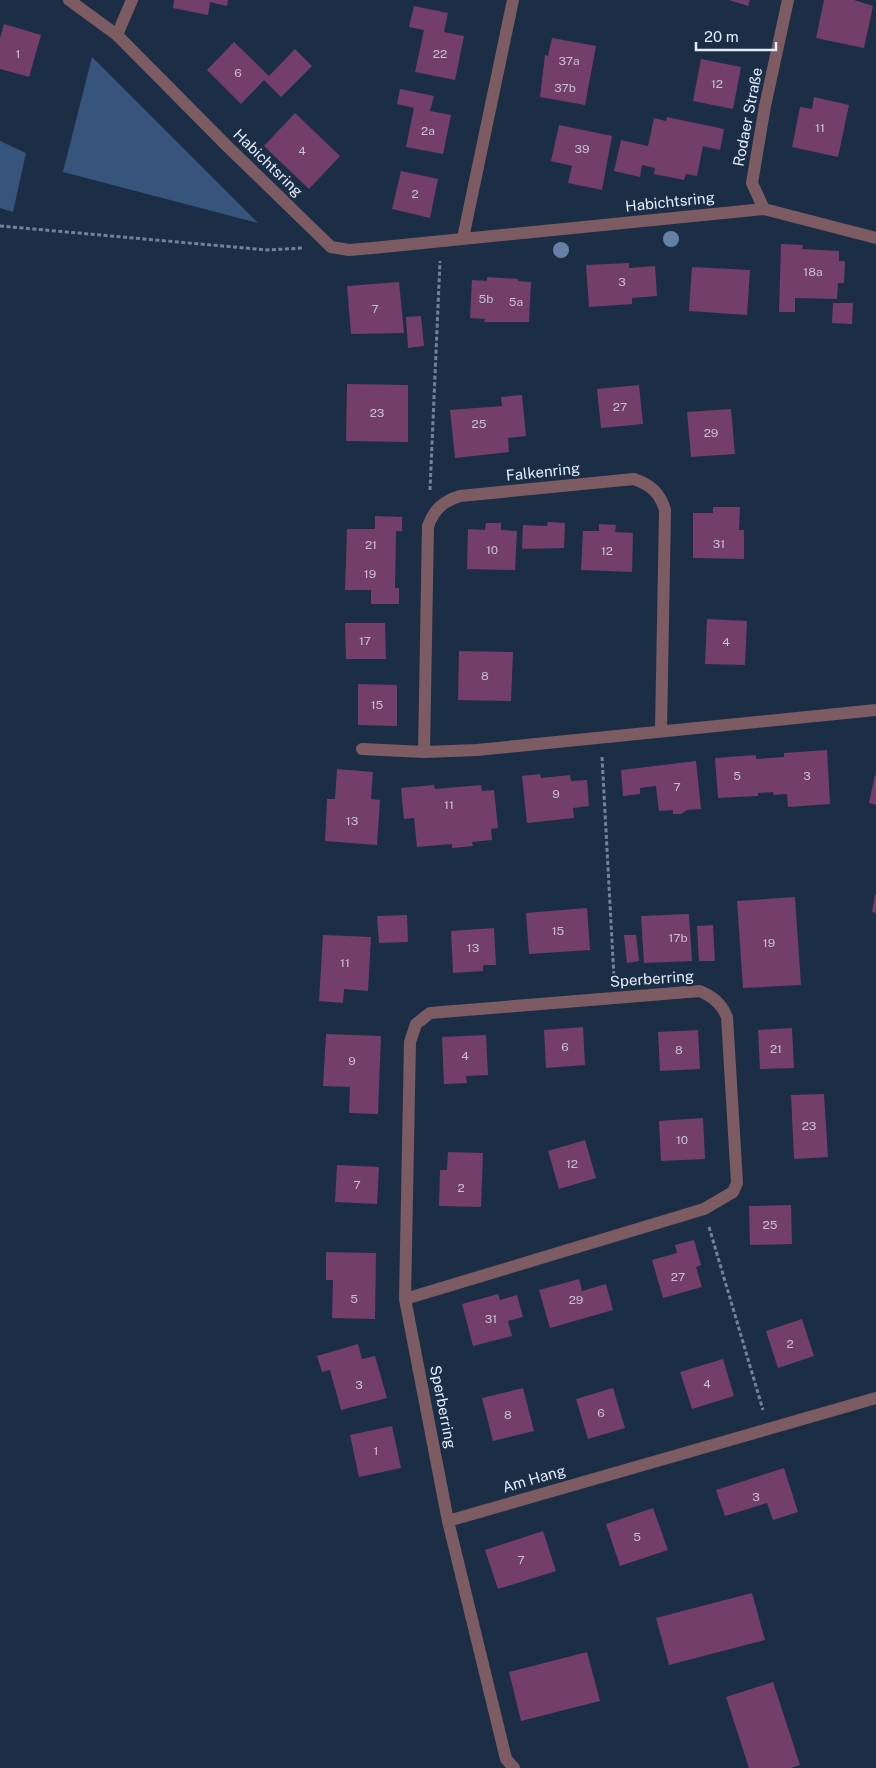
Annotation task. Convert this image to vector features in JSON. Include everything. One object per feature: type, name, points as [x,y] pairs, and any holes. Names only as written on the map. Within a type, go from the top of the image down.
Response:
[{"type":"street","name":"Habichtsring","points":[[69,0],[117,35],[227,146],[331,246],[349,250],[764,209],[876,238]]},
{"type":"street","points":[[117,35],[132,0]]},
{"type":"street","points":[[463,238],[513,0]]},
{"type":"street","name":"Rodaer Straße","points":[[764,209],[752,183],[765,106],[788,0]]},
{"type":"street","name":"Falkenring","points":[[424,752],[428,526],[437,508],[448,500],[460,496],[634,479],[645,483],[656,491],[662,499],[664,510],[661,730]]},
{"type":"street","points":[[362,749],[424,752],[477,750],[661,730],[876,710]]},
{"type":"street","name":"Sperberring","points":[[405,1299],[704,1209],[720,1202],[733,1192],[737,1183],[727,1017],[722,1005],[712,996],[700,991],[430,1012],[416,1024],[410,1042],[405,1299],[448,1520]]},
{"type":"street","name":"Am Hang","points":[[448,1520],[876,1398]]},
{"type":"street","points":[[448,1520],[506,1759],[514,1768]]},
{"type":"path","points":[[0,226],[267,250],[331,246]]},
{"type":"path","points":[[429,496],[441,240]]},
{"type":"path","points":[[601,737],[614,997]]},
{"type":"path","points":[[704,1209],[768,1428]]},
{"type":"shaded area","points":[[92,57],[258,223],[63,172]]},
{"type":"shaded area","points":[[0,141],[26,153],[13,212],[0,208]]},
{"type":"building","points":[[174,0],[228,0],[227,6],[210,2],[208,15],[173,8]]},
{"type":"building","points":[[729,0],[750,0],[748,6]]},
{"type":"building","points":[[824,0],[854,0],[873,6],[864,48],[816,38]]},
{"type":"building","points":[[414,6],[448,13],[444,32],[464,36],[455,80],[415,72],[424,30],[409,27]]},
{"type":"building","points":[[4,24],[41,35],[29,77],[0,69],[0,38]]},
{"type":"building","points":[[552,38],[596,46],[585,105],[540,97],[545,55],[548,56]]},
{"type":"building","points":[[234,42],[269,76],[295,49],[312,66],[281,97],[264,80],[241,104],[207,70]]},
{"type":"building","points":[[701,59],[741,67],[733,109],[693,101]]},
{"type":"building","points":[[400,89],[434,96],[430,111],[451,115],[443,154],[406,147],[414,108],[397,104]]},
{"type":"building","points":[[814,97],[849,105],[838,157],[792,147],[800,107],[812,109]]},
{"type":"building","points":[[295,113],[340,156],[309,189],[264,146]]},
{"type":"building","points":[[667,117],[724,129],[720,150],[703,146],[697,176],[686,174],[684,180],[654,174],[655,168],[642,165],[640,177],[614,171],[621,140],[648,146],[654,118],[666,121]]},
{"type":"building","points":[[559,125],[612,136],[602,190],[568,183],[572,166],[551,161]]},
{"type":"building","points":[[401,171],[438,179],[430,218],[392,209]]},
{"type":"building","points":[[781,244],[803,245],[802,249],[839,251],[839,261],[845,261],[844,283],[838,283],[837,299],[795,298],[795,312],[779,312]]},
{"type":"building","points":[[629,263],[629,268],[655,266],[657,296],[632,298],[632,304],[589,307],[586,265]]},
{"type":"building","points":[[692,267],[750,270],[747,315],[689,311]]},
{"type":"building","points":[[487,277],[518,279],[518,281],[531,282],[529,322],[484,322],[485,319],[470,318],[472,280],[487,281]]},
{"type":"building","points":[[399,282],[404,333],[351,334],[347,286]]},
{"type":"building","points":[[833,303],[853,303],[852,324],[832,323]]},
{"type":"building","points":[[421,316],[424,346],[408,348],[406,317]]},
{"type":"building","points":[[347,384],[408,385],[408,442],[346,441]]},
{"type":"building","points":[[639,385],[643,424],[601,428],[597,389]]},
{"type":"building","points":[[522,395],[526,436],[508,438],[509,452],[455,458],[450,410],[502,406],[501,397]]},
{"type":"building","points":[[731,409],[735,454],[691,457],[687,412]]},
{"type":"building","points":[[713,507],[740,507],[739,530],[744,530],[744,559],[693,558],[693,513],[713,513]]},
{"type":"building","points":[[375,516],[402,517],[402,531],[396,531],[395,588],[399,588],[399,604],[371,604],[371,590],[345,590],[347,529],[375,529]]},
{"type":"building","points":[[548,522],[565,523],[564,548],[522,549],[523,525],[547,526]]},
{"type":"building","points":[[486,523],[501,523],[501,530],[517,531],[515,570],[467,569],[468,529],[485,530]]},
{"type":"building","points":[[599,524],[616,525],[615,532],[633,533],[632,572],[581,570],[583,531],[599,531]]},
{"type":"building","points":[[707,619],[747,621],[745,665],[705,664]]},
{"type":"building","points":[[345,623],[385,623],[386,659],[346,659]]},
{"type":"building","points":[[459,651],[513,652],[511,701],[458,700]]},
{"type":"building","points":[[358,684],[397,685],[397,726],[358,725]]},
{"type":"building","points":[[827,750],[830,804],[788,807],[787,794],[774,795],[773,792],[758,793],[758,796],[718,798],[715,758],[756,755],[756,759],[784,757],[784,753]]},
{"type":"building","points":[[696,761],[701,809],[687,810],[681,814],[673,814],[673,810],[659,811],[656,786],[640,788],[640,794],[623,796],[621,770]]},
{"type":"building","points":[[337,769],[373,772],[371,799],[380,800],[377,845],[325,841],[327,799],[335,799]]},
{"type":"building","points":[[540,774],[541,778],[570,775],[571,781],[587,780],[589,806],[573,808],[574,818],[527,823],[522,776]]},
{"type":"building","points":[[876,776],[876,805],[869,803]]},
{"type":"building","points":[[434,785],[435,789],[481,785],[482,791],[494,790],[498,828],[491,829],[492,840],[472,842],[473,846],[452,848],[452,844],[417,847],[414,818],[404,819],[401,788]]},
{"type":"building","points":[[876,895],[876,913],[872,912]]},
{"type":"building","points":[[795,897],[801,985],[743,988],[737,901]]},
{"type":"building","points":[[587,908],[590,950],[529,954],[526,913]]},
{"type":"building","points":[[689,914],[692,961],[644,963],[641,916]]},
{"type":"building","points":[[407,915],[408,942],[379,943],[377,916]]},
{"type":"building","points":[[713,925],[715,961],[699,961],[697,926]]},
{"type":"building","points":[[494,928],[496,965],[483,965],[483,971],[453,973],[451,931]]},
{"type":"building","points":[[323,935],[371,937],[368,991],[344,989],[343,1003],[319,1001]]},
{"type":"building","points":[[624,935],[636,935],[639,961],[627,963]]},
{"type":"building","points":[[583,1027],[585,1065],[546,1068],[544,1030]]},
{"type":"building","points":[[792,1028],[794,1068],[760,1069],[758,1030]]},
{"type":"building","points":[[698,1030],[700,1069],[660,1071],[658,1032]]},
{"type":"building","points":[[326,1034],[381,1036],[378,1114],[349,1113],[350,1087],[323,1086]]},
{"type":"building","points":[[486,1035],[488,1075],[466,1076],[467,1083],[444,1084],[442,1037]]},
{"type":"building","points":[[824,1094],[828,1157],[794,1159],[791,1095]]},
{"type":"building","points":[[703,1118],[705,1159],[661,1161],[659,1121]]},
{"type":"building","points":[[585,1140],[596,1178],[559,1189],[548,1151]]},
{"type":"building","points":[[448,1152],[483,1153],[481,1207],[439,1206],[440,1170],[447,1170]]},
{"type":"building","points":[[337,1165],[379,1167],[377,1204],[335,1202]]},
{"type":"building","points":[[791,1205],[792,1244],[750,1245],[749,1206]]},
{"type":"building","points":[[694,1240],[701,1265],[696,1267],[702,1287],[663,1298],[652,1260],[677,1253],[675,1245]]},
{"type":"building","points":[[326,1252],[376,1253],[375,1319],[332,1318],[333,1280],[326,1280]]},
{"type":"building","points":[[579,1279],[582,1291],[606,1284],[613,1310],[550,1328],[539,1290]]},
{"type":"building","points":[[498,1294],[500,1300],[517,1295],[523,1317],[508,1321],[512,1336],[473,1346],[462,1304]]},
{"type":"building","points":[[802,1319],[814,1356],[778,1368],[766,1331]]},
{"type":"building","points":[[358,1344],[362,1359],[375,1356],[387,1398],[341,1410],[330,1370],[322,1372],[317,1356]]},
{"type":"building","points":[[723,1359],[734,1396],[692,1409],[680,1372]]},
{"type":"building","points":[[523,1388],[534,1431],[493,1441],[482,1398]]},
{"type":"building","points":[[613,1388],[625,1428],[588,1439],[576,1399]]},
{"type":"building","points":[[392,1426],[401,1468],[359,1477],[350,1435]]},
{"type":"building","points":[[784,1468],[798,1512],[773,1520],[767,1503],[725,1516],[716,1490]]},
{"type":"building","points":[[653,1508],[668,1550],[620,1566],[606,1524]]},
{"type":"building","points":[[543,1531],[556,1571],[498,1589],[485,1550]]},
{"type":"building","points":[[752,1593],[765,1640],[669,1665],[656,1618]]},
{"type":"building","points":[[587,1652],[600,1701],[521,1721],[509,1672]]},
{"type":"building","points":[[773,1682],[800,1765],[791,1768],[749,1768],[726,1697]]}]
